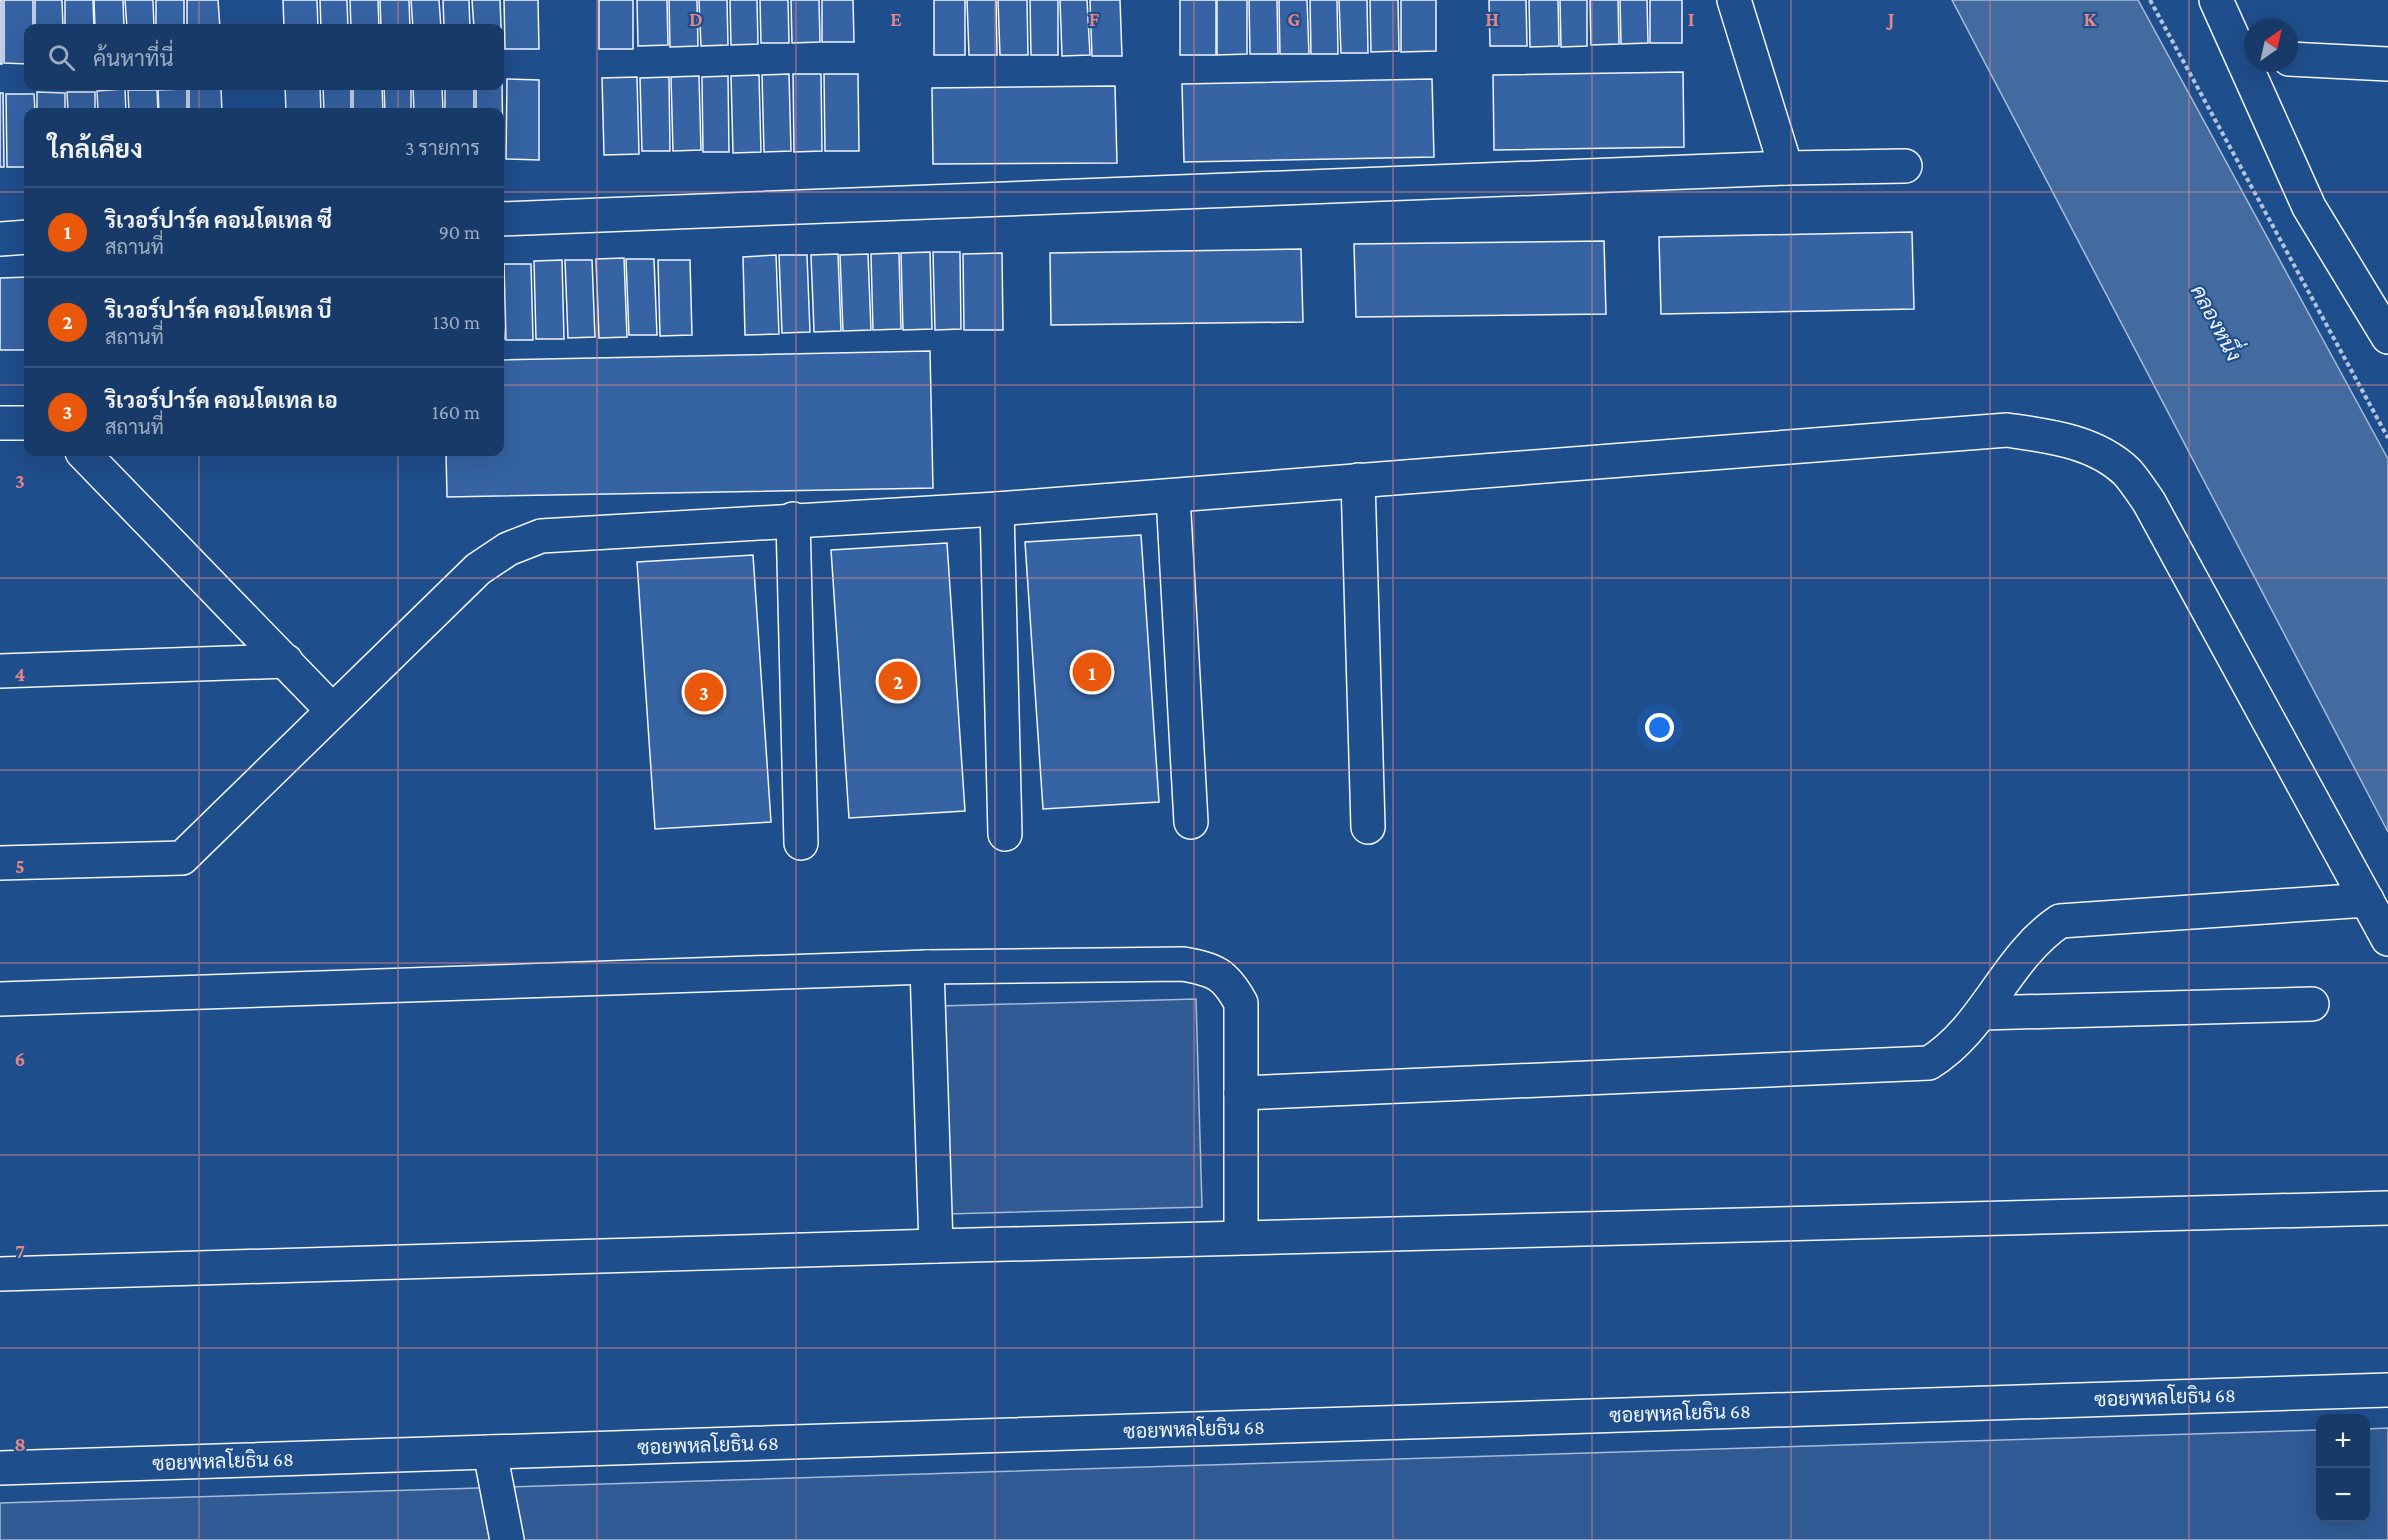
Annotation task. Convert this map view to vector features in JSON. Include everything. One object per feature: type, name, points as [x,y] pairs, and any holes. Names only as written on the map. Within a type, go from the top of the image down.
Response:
[{"type":"street","points":[[1734,0],[1786,168]]},
{"type":"street","points":[[2216,0],[2244,48]]},
{"type":"street","points":[[2298,59],[2388,64]]},
{"type":"street","points":[[2253,72],[2309,207],[2388,337]]},
{"type":"street","points":[[504,219],[1786,168],[1905,166]]},
{"type":"street","points":[[0,239],[24,237]]},
{"type":"street","points":[[0,423],[24,423]]},
{"type":"street","points":[[0,863],[182,858],[478,569],[508,549],[541,536],[793,519],[997,509],[2007,430],[2060,437],[2096,452],[2126,472],[2149,502],[2388,939]]},
{"type":"street","points":[[86,456],[332,710]]},
{"type":"street","points":[[1358,480],[1368,827]]},
{"type":"street","points":[[1173,496],[1191,822]]},
{"type":"street","points":[[997,509],[1005,834]]},
{"type":"street","points":[[793,519],[801,843]]},
{"type":"street","points":[[0,671],[286,661]]},
{"type":"street","points":[[1241,1093],[1929,1063],[1948,1052],[1983,1012],[2022,954],[2040,934],[2060,921],[2367,900]]},
{"type":"street","points":[[0,999],[927,967],[1183,964],[1211,969],[1230,982],[1241,1004],[1241,1238]]},
{"type":"street","points":[[927,967],[936,1246]]},
{"type":"street","points":[[1983,1012],[2313,1004]]},
{"type":"street","points":[[0,1274],[936,1246],[2388,1208]]},
{"type":"street","name":"ซอยพหลโยธิน 68","points":[[0,1468],[2388,1390]]},
{"type":"street","points":[[490,1452],[507,1540]]},
{"type":"path","points":[[2150,0],[2388,438]]},
{"type":"shaded area","points":[[1196,999],[1202,1207],[947,1214],[940,1006]]},
{"type":"shaded area","points":[[2388,1428],[2388,1540],[0,1540],[0,1503],[2316,1430],[2316,1522],[2370,1522],[2370,1429]]},
{"type":"water","name":"คลองหนึ่ง","points":[[1952,0],[2138,0],[2388,459],[2388,832]]},
{"type":"building","points":[[0,0],[2,0],[2,64],[0,64]]},
{"type":"building","points":[[4,0],[33,0],[33,24],[24,24],[24,64],[4,63]]},
{"type":"building","points":[[35,0],[62,0],[63,24],[35,24]]},
{"type":"building","points":[[65,0],[93,0],[94,24],[65,24]]},
{"type":"building","points":[[94,0],[123,0],[124,24],[95,24]]},
{"type":"building","points":[[125,0],[153,0],[154,24],[127,24]]},
{"type":"building","points":[[156,0],[184,0],[184,24],[156,24]]},
{"type":"building","points":[[187,0],[218,0],[220,24],[187,24]]},
{"type":"building","points":[[283,0],[317,0],[318,24],[284,24]]},
{"type":"building","points":[[320,0],[347,0],[348,24],[321,24]]},
{"type":"building","points":[[350,0],[378,0],[379,24],[351,24]]},
{"type":"building","points":[[380,0],[409,0],[410,24],[381,24]]},
{"type":"building","points":[[411,0],[439,0],[441,24],[413,24]]},
{"type":"building","points":[[443,0],[469,0],[470,24],[444,24]]},
{"type":"building","points":[[472,0],[500,0],[501,24],[474,24]]},
{"type":"building","points":[[504,0],[538,0],[539,49],[505,49]]},
{"type":"building","points":[[599,0],[633,0],[633,49],[599,49]]},
{"type":"building","points":[[637,0],[667,0],[668,45],[638,46]]},
{"type":"building","points":[[669,0],[697,0],[698,46],[670,47]]},
{"type":"building","points":[[699,0],[727,0],[728,45],[701,46]]},
{"type":"building","points":[[730,0],[757,0],[758,44],[731,45]]},
{"type":"building","points":[[760,0],[788,0],[789,43],[761,43]]},
{"type":"building","points":[[791,0],[819,0],[820,42],[792,43]]},
{"type":"building","points":[[822,0],[853,0],[854,42],[822,42]]},
{"type":"building","points":[[934,0],[965,0],[965,55],[934,55]]},
{"type":"building","points":[[967,0],[996,0],[997,55],[969,55]]},
{"type":"building","points":[[998,0],[1027,0],[1028,55],[1000,55]]},
{"type":"building","points":[[1030,0],[1058,0],[1058,55],[1031,55]]},
{"type":"building","points":[[1060,0],[1087,0],[1090,55],[1062,56]]},
{"type":"building","points":[[1090,0],[1120,0],[1122,56],[1092,56]]},
{"type":"building","points":[[1180,0],[1216,0],[1216,55],[1180,55]]},
{"type":"building","points":[[1217,0],[1247,0],[1247,54],[1217,55]]},
{"type":"building","points":[[1249,0],[1277,0],[1278,54],[1250,54]]},
{"type":"building","points":[[1279,0],[1307,0],[1309,54],[1280,54]]},
{"type":"building","points":[[1310,0],[1337,0],[1338,54],[1311,54]]},
{"type":"building","points":[[1339,0],[1367,0],[1368,53],[1341,53]]},
{"type":"building","points":[[1370,0],[1398,0],[1399,51],[1371,52]]},
{"type":"building","points":[[1401,0],[1436,0],[1436,51],[1401,52]]},
{"type":"building","points":[[1489,0],[1526,0],[1527,46],[1490,46]]},
{"type":"building","points":[[1529,0],[1558,0],[1559,46],[1530,47]]},
{"type":"building","points":[[1560,0],[1587,0],[1587,46],[1561,47]]},
{"type":"building","points":[[1590,0],[1618,0],[1619,44],[1591,45]]},
{"type":"building","points":[[1620,0],[1647,0],[1648,43],[1621,44]]},
{"type":"building","points":[[1650,0],[1682,0],[1682,43],[1650,43]]},
{"type":"building","points":[[1683,72],[1684,147],[1494,150],[1493,75]]},
{"type":"building","points":[[789,74],[791,151],[764,152],[762,75]]},
{"type":"building","points":[[793,74],[821,74],[822,151],[794,152]]},
{"type":"building","points":[[824,74],[858,74],[859,151],[825,151]]},
{"type":"building","points":[[759,75],[761,152],[733,153],[731,76]]},
{"type":"building","points":[[699,76],[701,150],[673,151],[671,77]]},
{"type":"building","points":[[728,76],[729,152],[703,152],[702,77]]},
{"type":"building","points":[[637,77],[639,154],[604,155],[602,78]]},
{"type":"building","points":[[669,77],[670,151],[642,151],[640,78]]},
{"type":"building","points":[[507,79],[539,80],[539,160],[506,159]]},
{"type":"building","points":[[1432,79],[1434,157],[1184,162],[1182,84]]},
{"type":"building","points":[[1115,86],[1117,163],[933,164],[932,88]]},
{"type":"building","points":[[125,90],[126,108],[98,108],[97,91]]},
{"type":"building","points":[[128,90],[157,90],[158,108],[129,108]]},
{"type":"building","points":[[158,90],[187,90],[187,108],[159,108]]},
{"type":"building","points":[[189,90],[221,90],[222,108],[189,108]]},
{"type":"building","points":[[285,90],[320,90],[321,108],[286,108]]},
{"type":"building","points":[[323,90],[351,90],[351,108],[324,108]]},
{"type":"building","points":[[353,90],[382,90],[383,108],[353,108]]},
{"type":"building","points":[[384,90],[411,90],[411,108],[385,108]]},
{"type":"building","points":[[413,90],[442,90],[443,108],[414,108]]},
{"type":"building","points":[[445,90],[474,90],[474,108],[445,108]]},
{"type":"building","points":[[476,90],[502,90],[502,108],[476,108]]},
{"type":"building","points":[[37,92],[65,93],[65,108],[37,108]]},
{"type":"building","points":[[67,92],[95,92],[95,108],[68,108]]},
{"type":"building","points":[[0,93],[3,93],[4,167],[0,167]]},
{"type":"building","points":[[6,94],[34,94],[35,108],[24,108],[24,167],[7,167]]},
{"type":"building","points":[[1912,232],[1914,309],[1661,314],[1659,237]]},
{"type":"building","points":[[1604,241],[1606,314],[1356,317],[1354,244]]},
{"type":"building","points":[[1301,249],[1303,322],[1051,325],[1050,253]]},
{"type":"building","points":[[930,252],[932,329],[903,330],[901,253]]},
{"type":"building","points":[[933,252],[960,252],[961,329],[935,330]]},
{"type":"building","points":[[899,253],[901,329],[873,330],[871,254]]},
{"type":"building","points":[[1002,253],[1003,330],[964,330],[963,254]]},
{"type":"building","points":[[838,254],[841,331],[814,332],[811,255]]},
{"type":"building","points":[[868,254],[871,330],[843,331],[840,255]]},
{"type":"building","points":[[776,255],[779,334],[745,335],[743,257]]},
{"type":"building","points":[[779,255],[807,255],[810,332],[782,333]]},
{"type":"building","points":[[624,258],[627,337],[599,338],[596,259]]},
{"type":"building","points":[[626,259],[654,259],[657,335],[629,335]]},
{"type":"building","points":[[562,260],[564,339],[536,339],[534,261]]},
{"type":"building","points":[[565,260],[592,260],[595,337],[568,338]]},
{"type":"building","points":[[658,260],[690,260],[692,335],[660,336]]},
{"type":"building","points":[[504,264],[531,264],[533,340],[506,340]]},
{"type":"building","points":[[24,277],[24,350],[0,350],[0,278]]},
{"type":"building","points":[[930,351],[933,488],[447,497],[446,456],[504,456],[504,360]]},
{"type":"building","points":[[1141,535],[1159,802],[1043,809],[1025,542]]},
{"type":"building","points":[[947,543],[965,811],[849,818],[831,550]]},
{"type":"building","points":[[753,555],[771,822],[655,829],[637,562]]},
{"type":"place","name":"ริเวอร์ปาร์ค คอนโดเทล ซี","points":[[1092,672]]},
{"type":"place","name":"ริเวอร์ปาร์ค คอนโดเทล บี","points":[[898,681]]},
{"type":"place","name":"ริเวอร์ปาร์ค คอนโดเทล เอ","points":[[704,692]]}]
